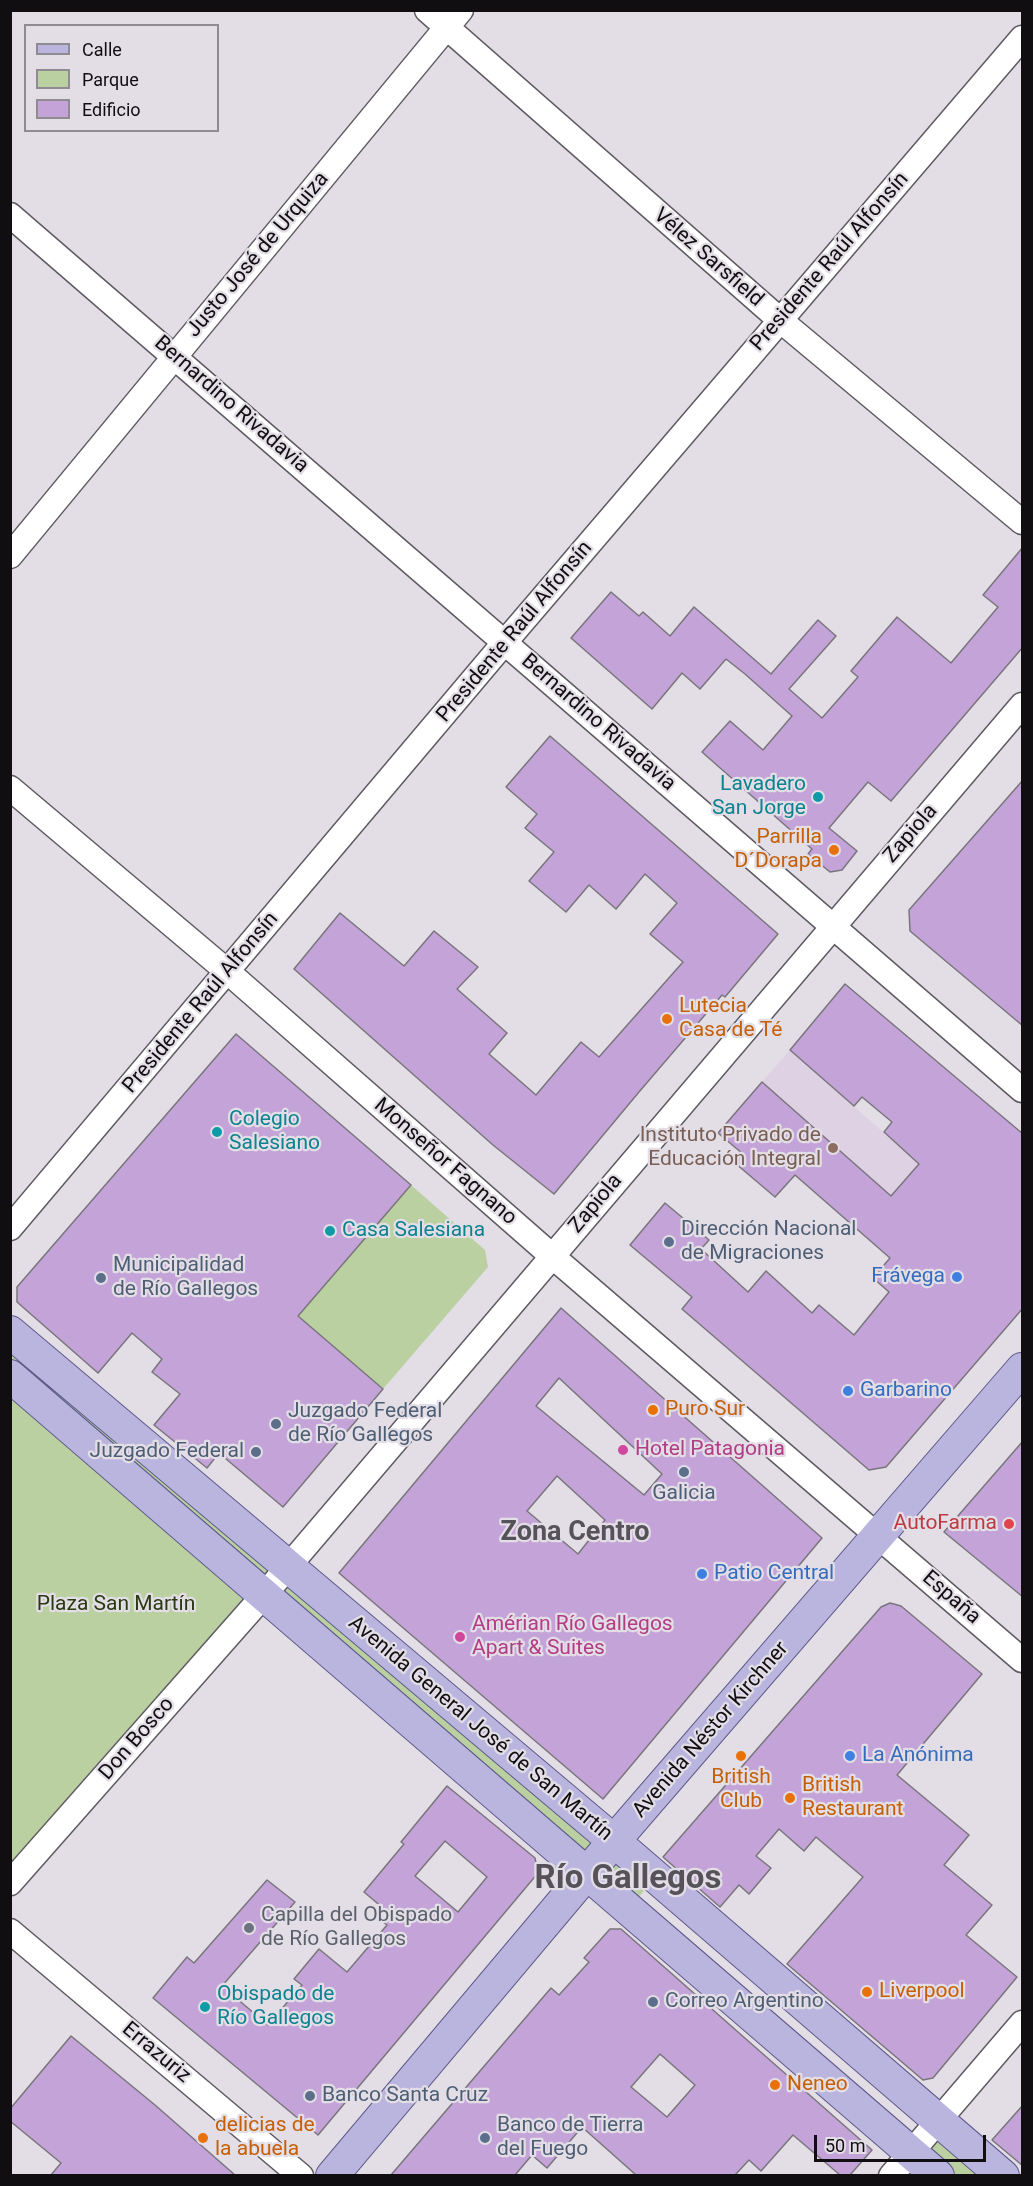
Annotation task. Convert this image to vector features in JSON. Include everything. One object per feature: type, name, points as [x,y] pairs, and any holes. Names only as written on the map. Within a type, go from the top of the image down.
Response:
[{"type":"main road","name":"Avenida General José de San Martín","points":[[10,1332],[614,1841],[1002,2175]]},
{"type":"main road","name":"Avenida Néstor Kirchner","points":[[332,2175],[614,1841],[1023,1369]]},
{"type":"main road","name":"Avenida General José de San Martín","points":[[10,1376],[938,2175]]},
{"type":"street","name":"Vélez Sarsfield","points":[[427,10],[454,19],[780,320],[1023,522]]},
{"type":"street","name":"Justo José de Urquiza","points":[[10,556],[454,19]]},
{"type":"street","name":"Presidente Raúl Alfonsín","points":[[10,1228],[505,642],[1023,38]]},
{"type":"street","name":"Bernardino Rivadavia","points":[[10,215],[1023,1090]]},
{"type":"street","name":"Zapiola","points":[[264,1595],[832,925],[1023,705]]},
{"type":"street","name":"Monseñor Fagnano","points":[[10,788],[228,972],[552,1256],[879,1537]]},
{"type":"street","name":"España","points":[[879,1537],[1023,1660]]},
{"type":"street","name":"Don Bosco","points":[[10,1884],[264,1595]]},
{"type":"street","name":"Errazuriz","points":[[10,1931],[301,2175]]},
{"type":"street","points":[[891,2175],[1023,2024]]},
{"type":"shaded area","name":"Instituto Privado de Educación Integral","points":[[790,1050],[919,1164],[860,1232],[730,1118]]},
{"type":"green space","points":[[411,1185],[485,1250],[488,1267],[383,1389],[298,1316]]},
{"type":"green space","points":[[10,1344],[268,1567],[268,1571],[261,1577],[11,1365]]},
{"type":"green space","name":"Plaza San Martín","points":[[11,1376],[264,1595],[11,1883]]},
{"type":"green space","points":[[290,1585],[596,1838],[585,1856],[283,1596],[285,1588]]},
{"type":"green space","points":[[616,1860],[651,1883],[635,1901],[609,1872]]},
{"type":"green space","points":[[945,2139],[987,2175],[954,2175],[930,2155],[931,2146]]},
{"type":"building","points":[[1023,547],[1023,647],[891,801],[868,782],[829,828],[857,851],[842,870],[830,872],[808,854],[812,849],[702,752],[730,721],[763,750],[792,716],[745,674],[726,659],[700,689],[682,673],[652,709],[571,638],[611,592],[639,616],[643,612],[670,636],[694,607],[771,674],[818,620],[836,636],[789,689],[822,718],[858,677],[851,671],[897,617],[951,663],[998,607],[983,595]]},
{"type":"building","points":[[550,736],[778,934],[725,997],[722,995],[554,1194],[493,1145],[294,969],[340,913],[404,966],[434,931],[478,967],[457,989],[507,1033],[489,1054],[536,1095],[581,1042],[599,1057],[683,962],[650,934],[677,903],[645,874],[616,909],[589,885],[566,912],[529,881],[554,852],[525,828],[537,814],[506,787]]},
{"type":"building","points":[[1023,780],[1023,1026],[910,931],[909,910]]},
{"type":"building","points":[[845,984],[1023,1134],[1023,1308],[886,1467],[869,1470],[682,1309],[692,1297],[630,1245],[665,1203],[709,1240],[701,1249],[748,1292],[766,1271],[812,1313],[819,1305],[854,1335],[889,1292],[873,1278],[890,1258],[795,1175],[775,1197],[735,1163],[743,1154],[718,1133],[762,1082],[891,1196],[919,1164],[884,1132],[892,1122],[862,1097],[854,1106],[790,1050]]},
{"type":"building","points":[[236,1034],[411,1185],[298,1316],[383,1389],[283,1507],[219,1453],[207,1468],[154,1425],[180,1394],[152,1372],[162,1359],[132,1333],[98,1373],[17,1302],[17,1287]]},
{"type":"building","points":[[561,1308],[822,1538],[603,1799],[339,1573]],"holes":[[[559,1378],[662,1474],[644,1495],[536,1406]],[[557,1476],[605,1520],[578,1554],[527,1511]]]},
{"type":"building","points":[[1023,1441],[1023,1597],[944,1532]]},
{"type":"building","points":[[890,1603],[901,1606],[982,1674],[897,1775],[969,1835],[944,1865],[992,1905],[966,1935],[1017,1977],[933,2078],[923,2080],[787,1964],[863,1877],[816,1837],[804,1851],[779,1829],[756,1856],[771,1868],[749,1894],[739,1885],[720,1907],[663,1857],[881,1607]]},
{"type":"building","points":[[447,1786],[535,1858],[538,1873],[318,2135],[153,1998],[187,1957],[194,1963],[267,1880],[295,1902],[222,1986],[268,2025],[302,1985],[294,1979],[319,1949],[347,1972],[387,1925],[383,1922],[390,1914],[364,1892],[404,1844],[401,1842]],"holes":[[[445,1841],[487,1877],[458,1912],[415,1876]]]},
{"type":"building","points":[[610,1929],[621,1929],[872,2150],[850,2175],[840,2175],[793,2135],[761,2171],[749,2160],[735,2175],[636,2175],[582,2127],[547,2168],[532,2155],[515,2175],[391,2175],[551,1988],[559,1995],[589,1962],[584,1958]],"holes":[[[660,2054],[695,2085],[667,2117],[631,2087]]]},
{"type":"building","points":[[71,2036],[235,2175],[51,2175],[61,2163],[10,2121],[10,2109]]},
{"type":"building","points":[[1023,2105],[1023,2166],[992,2140]]},
{"type":"place","name":"Lavadero San Jorge","points":[[818,797]]},
{"type":"place","name":"Parrilla D´Dorapa","points":[[834,850]]},
{"type":"place","name":"Lutecia Casa de Té","points":[[667,1019]]},
{"type":"place","name":"Colegio Salesiano","points":[[217,1132]]},
{"type":"place","name":"Instituto Privado de Educación Integral","points":[[833,1148]]},
{"type":"place","name":"Casa Salesiana","points":[[330,1231]]},
{"type":"place","name":"Dirección Nacional de Migraciones","points":[[669,1242]]},
{"type":"place","name":"Frávega","points":[[957,1277]]},
{"type":"place","name":"Municipalidad de Río Gallegos","points":[[101,1278]]},
{"type":"place","name":"Garbarino","points":[[848,1391]]},
{"type":"place","name":"Puro Sur","points":[[653,1410]]},
{"type":"place","name":"Juzgado Federal de Río Gallegos","points":[[276,1424]]},
{"type":"place","name":"Hotel Patagonia","points":[[623,1450]]},
{"type":"place","name":"Juzgado Federal","points":[[256,1452]]},
{"type":"place","name":"Galicia","points":[[684,1472]]},
{"type":"place","name":"AutoFarma","points":[[1009,1524]]},
{"type":"place","name":"Patio Central","points":[[702,1574]]},
{"type":"place","name":"Amérian Río Gallegos Apart & Suites","points":[[460,1637]]},
{"type":"place","name":"British Club","points":[[741,1756]]},
{"type":"place","name":"La Anónima","points":[[850,1756]]},
{"type":"place","name":"British Restaurant","points":[[790,1798]]},
{"type":"place","name":"Capilla del Obispado de Río Gallegos","points":[[249,1928]]},
{"type":"place","name":"Liverpool","points":[[867,1992]]},
{"type":"place","name":"Correo Argentino","points":[[653,2002]]},
{"type":"place","name":"Obispado de Río Gallegos","points":[[205,2007]]},
{"type":"place","name":"Neneo","points":[[775,2085]]},
{"type":"place","name":"Banco Santa Cruz","points":[[310,2096]]},
{"type":"place","name":"delicias de la abuela","points":[[203,2138]]},
{"type":"place","name":"Banco de Tierra del Fuego","points":[[485,2138]]},
{"type":"district","name":"Zona Centro","points":[[575,1533]]},
{"type":"district","name":"Río Gallegos","points":[[628,1880]]}]
